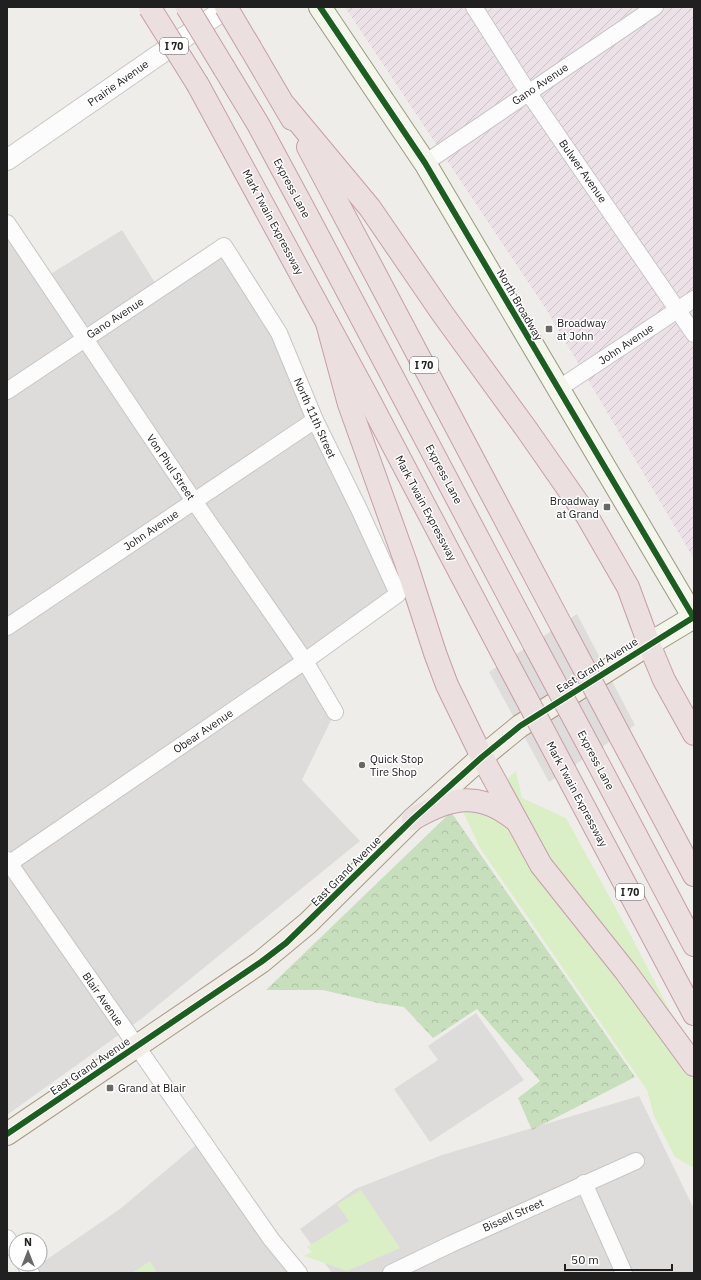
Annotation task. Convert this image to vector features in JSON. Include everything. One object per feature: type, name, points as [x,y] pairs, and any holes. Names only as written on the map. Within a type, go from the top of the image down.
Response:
[{"type":"highway","name":"Express Lane","points":[[187,7],[224,68],[300,202],[694,945]]},
{"type":"highway","name":"I 70","points":[[227,7],[286,107],[694,875]]},
{"type":"highway","name":"Mark Twain Expressway","points":[[150,8],[198,85],[327,323],[694,1014]]},
{"type":"highway","points":[[286,107],[370,208],[450,325],[527,430],[587,516],[628,587],[664,680],[694,734]]},
{"type":"highway","points":[[327,323],[349,404],[406,563],[435,653],[447,685],[482,757],[515,820],[554,884],[626,972],[694,1065]]},
{"type":"highway","points":[[413,819],[429,810],[449,802],[468,799],[487,803],[502,810],[515,820]]},
{"type":"main road","name":"North Broadway","points":[[320,7],[425,163],[694,617]]},
{"type":"main road","name":"East Grand Avenue","points":[[7,1134],[261,962],[286,943],[413,819],[482,757],[520,726],[694,617]]},
{"type":"street","name":"Prairie Avenue","points":[[7,160],[227,7]]},
{"type":"street","name":"Bulwer Avenue","points":[[474,7],[528,92],[694,334]]},
{"type":"street","name":"Gano Avenue","points":[[425,163],[655,7]]},
{"type":"street","name":"Von Phul Street","points":[[7,223],[194,501],[305,661],[335,712]]},
{"type":"street","name":"Gano Avenue","points":[[7,391],[84,338],[224,246]]},
{"type":"street","name":"North 11th Street","points":[[224,246],[279,333],[315,420],[398,594]]},
{"type":"street","name":"John Avenue","points":[[558,389],[694,299]]},
{"type":"street","name":"John Avenue","points":[[7,627],[315,420]]},
{"type":"street","name":"Obear Avenue","points":[[8,863],[305,661],[398,594]]},
{"type":"street","name":"Blair Avenue","points":[[8,863],[271,1238],[299,1273]]},
{"type":"street","name":"Bissell Street","points":[[391,1273],[584,1183],[636,1161]]},
{"type":"street","points":[[584,1183],[624,1273]]},
{"type":"shaded area","points":[[345,7],[694,7],[694,559],[546,309]]},
{"type":"shaded area","points":[[7,223],[44,278],[122,230],[159,289],[224,246],[279,333],[398,594],[305,661],[335,712],[302,780],[360,841],[141,1019],[7,1115]]},
{"type":"shaded area","points":[[476,1013],[524,1080],[430,1142],[394,1089],[438,1060],[428,1046]]},
{"type":"shaded area","points":[[639,1096],[694,1209],[694,1273],[332,1273],[300,1229],[355,1189],[442,1155]]},
{"type":"shaded area","points":[[202,1140],[299,1273],[31,1273],[48,1272],[48,1259],[120,1209]]},
{"type":"green space","points":[[516,771],[522,798],[566,818],[631,936],[688,1046],[558,875],[512,801],[508,778]]},
{"type":"green space","points":[[461,807],[483,809],[510,827],[523,855],[669,1041],[694,1079],[694,1168],[675,1157],[654,1116],[647,1090],[480,848]]},
{"type":"green space","points":[[451,812],[635,1077],[532,1130],[518,1098],[540,1081],[477,1009],[433,1038],[404,1007],[378,1003],[323,990],[266,990]]},
{"type":"green space","points":[[361,1190],[400,1248],[347,1271],[304,1256],[312,1252],[307,1247],[349,1221],[337,1204]]},
{"type":"green space","points":[[150,1261],[157,1273],[132,1273]]},
{"type":"pier","points":[[577,614],[635,725],[549,782],[489,672]]},
{"type":"cycle path","points":[[320,7],[425,163],[694,618]]},
{"type":"cycle path","points":[[7,1134],[261,962],[286,943],[413,819],[482,757],[520,726],[694,617]]},
{"type":"place","name":"Broadway at John","points":[[549,329]]},
{"type":"place","name":"Broadway at Grand","points":[[607,507]]},
{"type":"place","name":"Quick Stop Tire Shop","points":[[362,765]]},
{"type":"place","name":"Grand at Blair","points":[[110,1088]]}]
